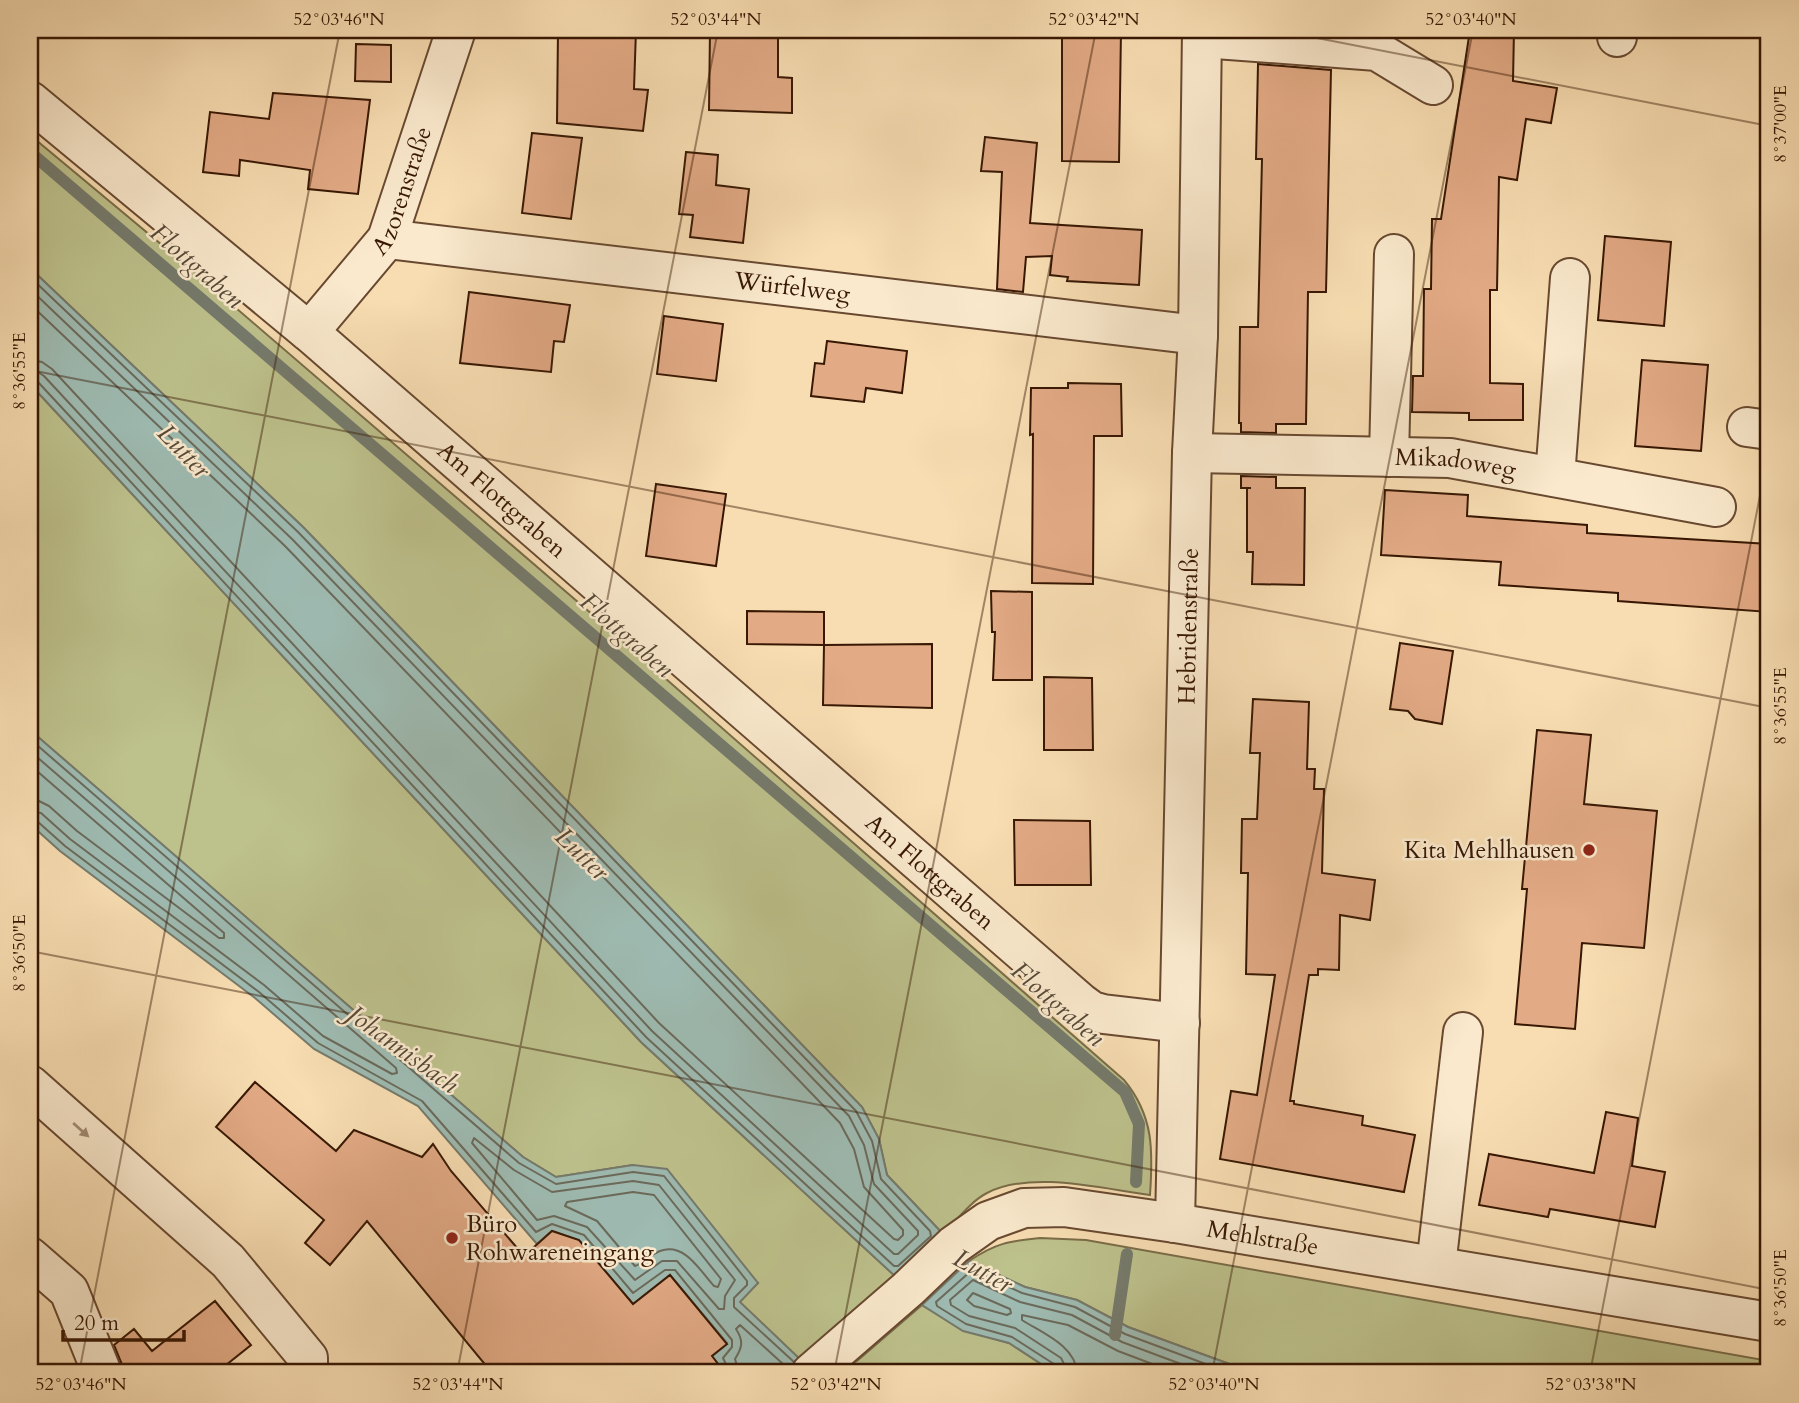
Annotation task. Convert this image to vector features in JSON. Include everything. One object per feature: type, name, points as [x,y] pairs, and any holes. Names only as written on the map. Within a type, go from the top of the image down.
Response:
[{"type":"street","name":"Azorenstraße","points":[[309,332],[387,239],[456,30]]},
{"type":"street","points":[[1202,34],[1377,51],[1433,85]]},
{"type":"street","name":"Hebridenstraße","points":[[1175,1223],[1192,453],[1198,335],[1202,34]]},
{"type":"street","name":"Am Flottgraben","points":[[30,101],[309,332],[1082,1003],[1092,1011],[1103,1014],[1180,1023]]},
{"type":"street","name":"Würfelweg","points":[[387,239],[1198,335]]},
{"type":"street","points":[[1389,457],[1394,254]]},
{"type":"street","points":[[1555,477],[1570,278]]},
{"type":"street","name":"Mikadoweg","points":[[1192,453],[1450,458],[1716,507]]},
{"type":"street","points":[[1436,1266],[1463,1032]]},
{"type":"street","points":[[30,1085],[228,1261],[308,1358],[308,1373]]},
{"type":"street","name":"Mehlstraße","points":[[812,1372],[908,1289],[954,1245],[988,1221],[1024,1208],[1064,1207],[1175,1223],[1769,1322]]},
{"type":"street","points":[[30,1257],[69,1291],[102,1373]]},
{"type":"green space","points":[[30,135],[186,265],[593,615],[1124,1080],[1141,1107],[1149,1134],[1150,1195],[1067,1183],[1005,1186],[975,1201],[943,1234],[887,1175],[879,1139],[862,1107],[303,527],[30,268]]},
{"type":"green space","points":[[30,384],[641,1042],[896,1277],[805,1364],[739,1302],[758,1283],[633,1165],[556,1177],[523,1157],[30,730]]},
{"type":"green space","points":[[1040,1238],[1086,1240],[1769,1361],[1769,1373],[1254,1373],[1128,1327],[1077,1300],[1025,1287],[969,1261],[1003,1244]]},
{"type":"green space","points":[[922,1305],[963,1330],[1009,1343],[1055,1373],[830,1373],[857,1361]]},
{"type":"water","name":"Lutter","points":[[30,268],[303,527],[862,1107],[879,1139],[887,1175],[943,1234],[896,1277],[641,1042],[30,384]]},
{"type":"water","points":[[30,730],[523,1157],[556,1177],[633,1165],[667,1169],[758,1283],[740,1302],[805,1364],[796,1373],[725,1373],[712,1356],[727,1343],[670,1275],[633,1304],[579,1240],[552,1231],[537,1244],[418,1106],[314,1049],[255,998],[60,851],[30,824]]},
{"type":"water","name":"Lutter","points":[[969,1261],[1025,1287],[1077,1300],[1128,1327],[1254,1373],[1055,1373],[1009,1343],[963,1331],[922,1305]]},
{"type":"building","points":[[558,30],[636,30],[634,89],[648,90],[643,131],[557,123]]},
{"type":"building","points":[[710,30],[778,30],[778,77],[792,78],[792,113],[709,110]]},
{"type":"building","points":[[1062,30],[1121,30],[1119,162],[1062,161]]},
{"type":"building","points":[[1470,30],[1514,30],[1513,81],[1557,88],[1551,123],[1526,119],[1517,180],[1499,177],[1497,290],[1490,290],[1490,383],[1523,384],[1523,420],[1469,420],[1469,413],[1412,412],[1413,376],[1423,376],[1424,289],[1431,289],[1432,219],[1441,219]]},
{"type":"building","points":[[356,44],[391,45],[391,82],[355,81]]},
{"type":"building","points":[[1258,64],[1331,70],[1326,292],[1308,292],[1306,424],[1276,424],[1276,433],[1241,432],[1239,423],[1240,327],[1258,327],[1262,159],[1256,159]]},
{"type":"building","points":[[273,93],[370,100],[358,194],[308,189],[310,170],[240,160],[239,176],[203,172],[210,112],[269,119]]},
{"type":"building","points":[[532,133],[582,138],[571,219],[522,213]]},
{"type":"building","points":[[985,137],[1037,143],[1030,223],[1142,230],[1139,285],[1067,281],[1068,277],[1050,275],[1052,256],[1026,257],[1023,292],[997,289],[1002,172],[981,171]]},
{"type":"building","points":[[686,152],[718,155],[716,185],[749,189],[743,243],[690,237],[693,215],[679,214]]},
{"type":"building","points":[[1605,236],[1671,242],[1664,326],[1598,320]]},
{"type":"building","points":[[469,292],[570,305],[564,342],[554,341],[551,372],[460,363]]},
{"type":"building","points":[[664,316],[723,324],[716,381],[657,374]]},
{"type":"building","points":[[827,341],[907,351],[902,393],[866,388],[864,402],[811,396],[815,363],[824,364]]},
{"type":"building","points":[[1642,360],[1708,365],[1701,451],[1635,446]]},
{"type":"building","points":[[1068,383],[1121,384],[1122,436],[1094,436],[1093,584],[1032,583],[1031,388],[1068,388]]},
{"type":"building","points":[[1241,476],[1276,477],[1276,488],[1305,488],[1304,585],[1252,584],[1253,552],[1247,552],[1247,488],[1241,488]]},
{"type":"building","points":[[656,484],[726,494],[716,566],[646,556]]},
{"type":"building","points":[[1385,490],[1468,495],[1467,516],[1587,525],[1587,533],[1769,544],[1769,612],[1618,601],[1618,593],[1499,585],[1501,562],[1381,555]]},
{"type":"building","points":[[991,591],[1032,592],[1032,680],[993,680],[995,632],[992,632]]},
{"type":"building","points":[[747,611],[824,612],[824,645],[747,644]]},
{"type":"building","points":[[1400,643],[1453,651],[1442,724],[1415,719],[1408,711],[1390,709]]},
{"type":"building","points":[[932,644],[932,708],[823,705],[824,645]]},
{"type":"building","points":[[1044,677],[1092,678],[1093,750],[1044,750]]},
{"type":"building","points":[[1253,699],[1309,702],[1307,769],[1315,769],[1314,789],[1324,789],[1322,873],[1375,880],[1370,920],[1340,915],[1339,970],[1318,969],[1318,975],[1309,975],[1290,1101],[1294,1101],[1294,1104],[1363,1116],[1362,1125],[1415,1135],[1404,1192],[1220,1159],[1231,1091],[1257,1095],[1275,975],[1246,974],[1248,873],[1241,873],[1242,819],[1257,819],[1260,753],[1250,753]]},
{"type":"building","name":"Kita Mehlhausen","points":[[1537,730],[1591,735],[1584,804],[1657,811],[1644,948],[1582,943],[1575,1029],[1515,1024],[1527,889],[1522,889]]},
{"type":"building","points":[[1014,820],[1090,821],[1091,885],[1015,885]]},
{"type":"building","points":[[255,1082],[336,1151],[354,1130],[422,1157],[433,1144],[451,1171],[524,1256],[552,1231],[579,1240],[633,1304],[670,1275],[727,1344],[712,1356],[725,1373],[492,1373],[367,1221],[330,1265],[305,1243],[324,1220],[216,1127]]},
{"type":"building","points":[[1606,1112],[1638,1118],[1632,1166],[1665,1172],[1655,1227],[1550,1209],[1548,1217],[1479,1205],[1489,1154],[1594,1173]]},
{"type":"building","points":[[215,1301],[251,1345],[216,1373],[124,1373],[114,1345],[134,1329],[152,1351]]},
{"type":"waterway","name":"Flottgraben","points":[[30,152],[1125,1092],[1139,1124],[1136,1182]]},
{"type":"waterway","name":"Flottgraben","points":[[1115,1335],[1127,1254]]},
{"type":"place","name":"Kita Mehlhausen","points":[[1589,850]]},
{"type":"place","name":"Büro Rohwareneingang","points":[[452,1238]]},
{"type":"water label","name":"Johannisbach","points":[[403,1049]]}]
